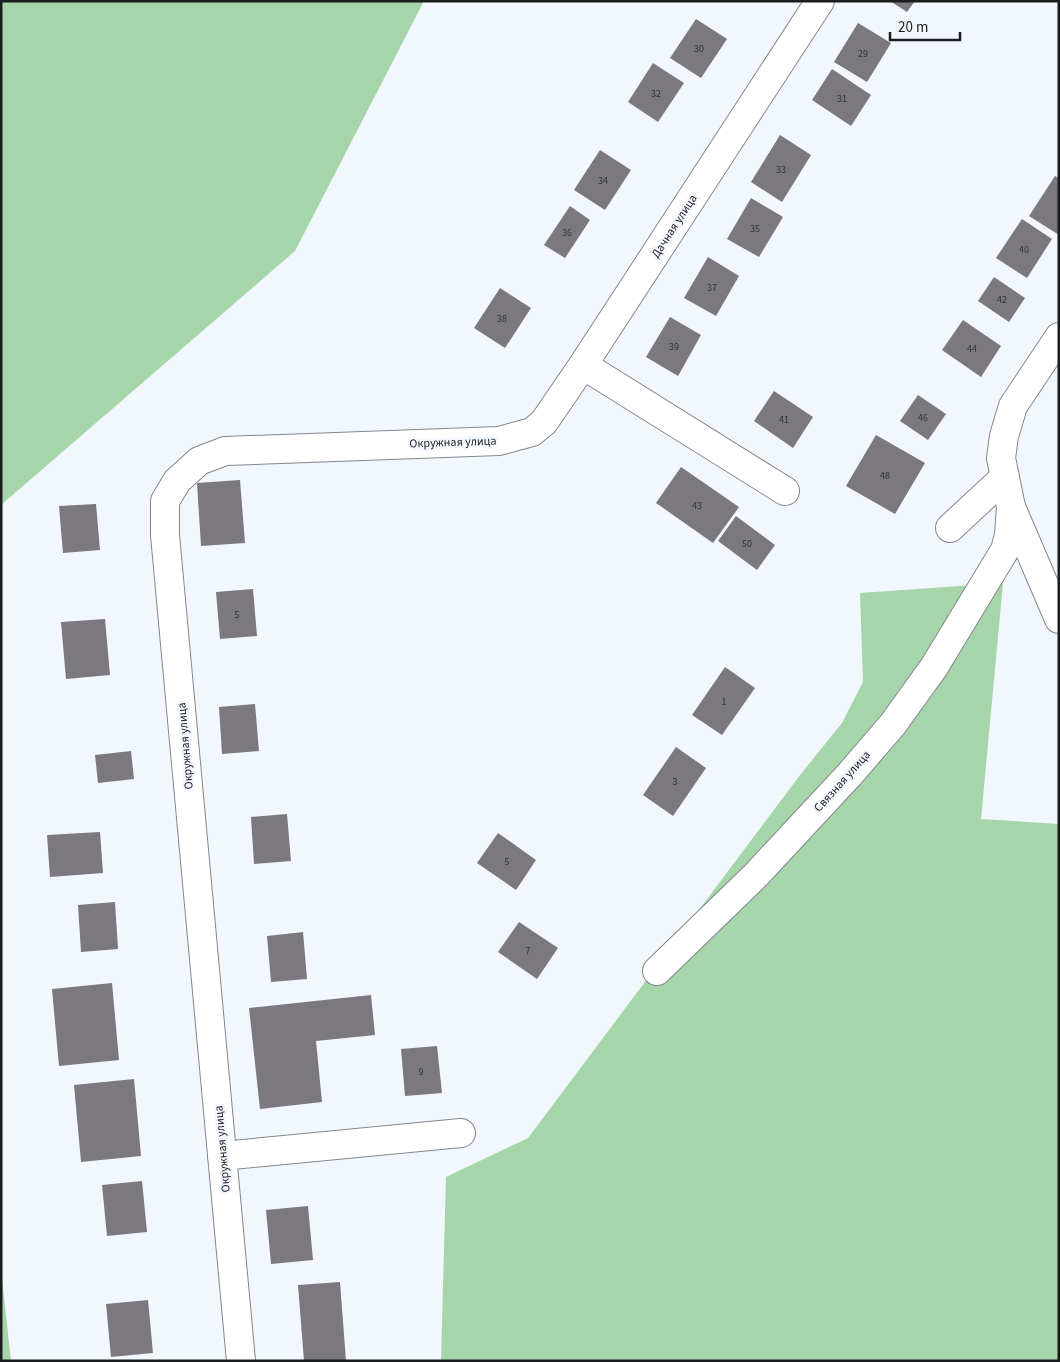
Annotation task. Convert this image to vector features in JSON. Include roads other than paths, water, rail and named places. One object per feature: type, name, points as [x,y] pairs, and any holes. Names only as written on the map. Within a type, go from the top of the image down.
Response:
[{"type":"street","name":"Дачная улица","points":[[515,437],[532,432],[544,422],[820,1]]},
{"type":"street","points":[[1059,336],[1013,406],[1004,436],[1001,458],[1011,507],[1059,619]]},
{"type":"street","points":[[582,365],[785,491]]},
{"type":"street","name":"Окружная улица","points":[[241,1361],[165,535],[165,501],[177,481],[199,461],[225,451],[499,441],[515,437]]},
{"type":"street","points":[[950,528],[1005,477]]},
{"type":"street","name":"Связная улица","points":[[657,972],[756,875],[850,774],[893,724],[934,667],[1005,550],[1009,535],[1011,507]]},
{"type":"street","points":[[222,1156],[461,1133]]}]
